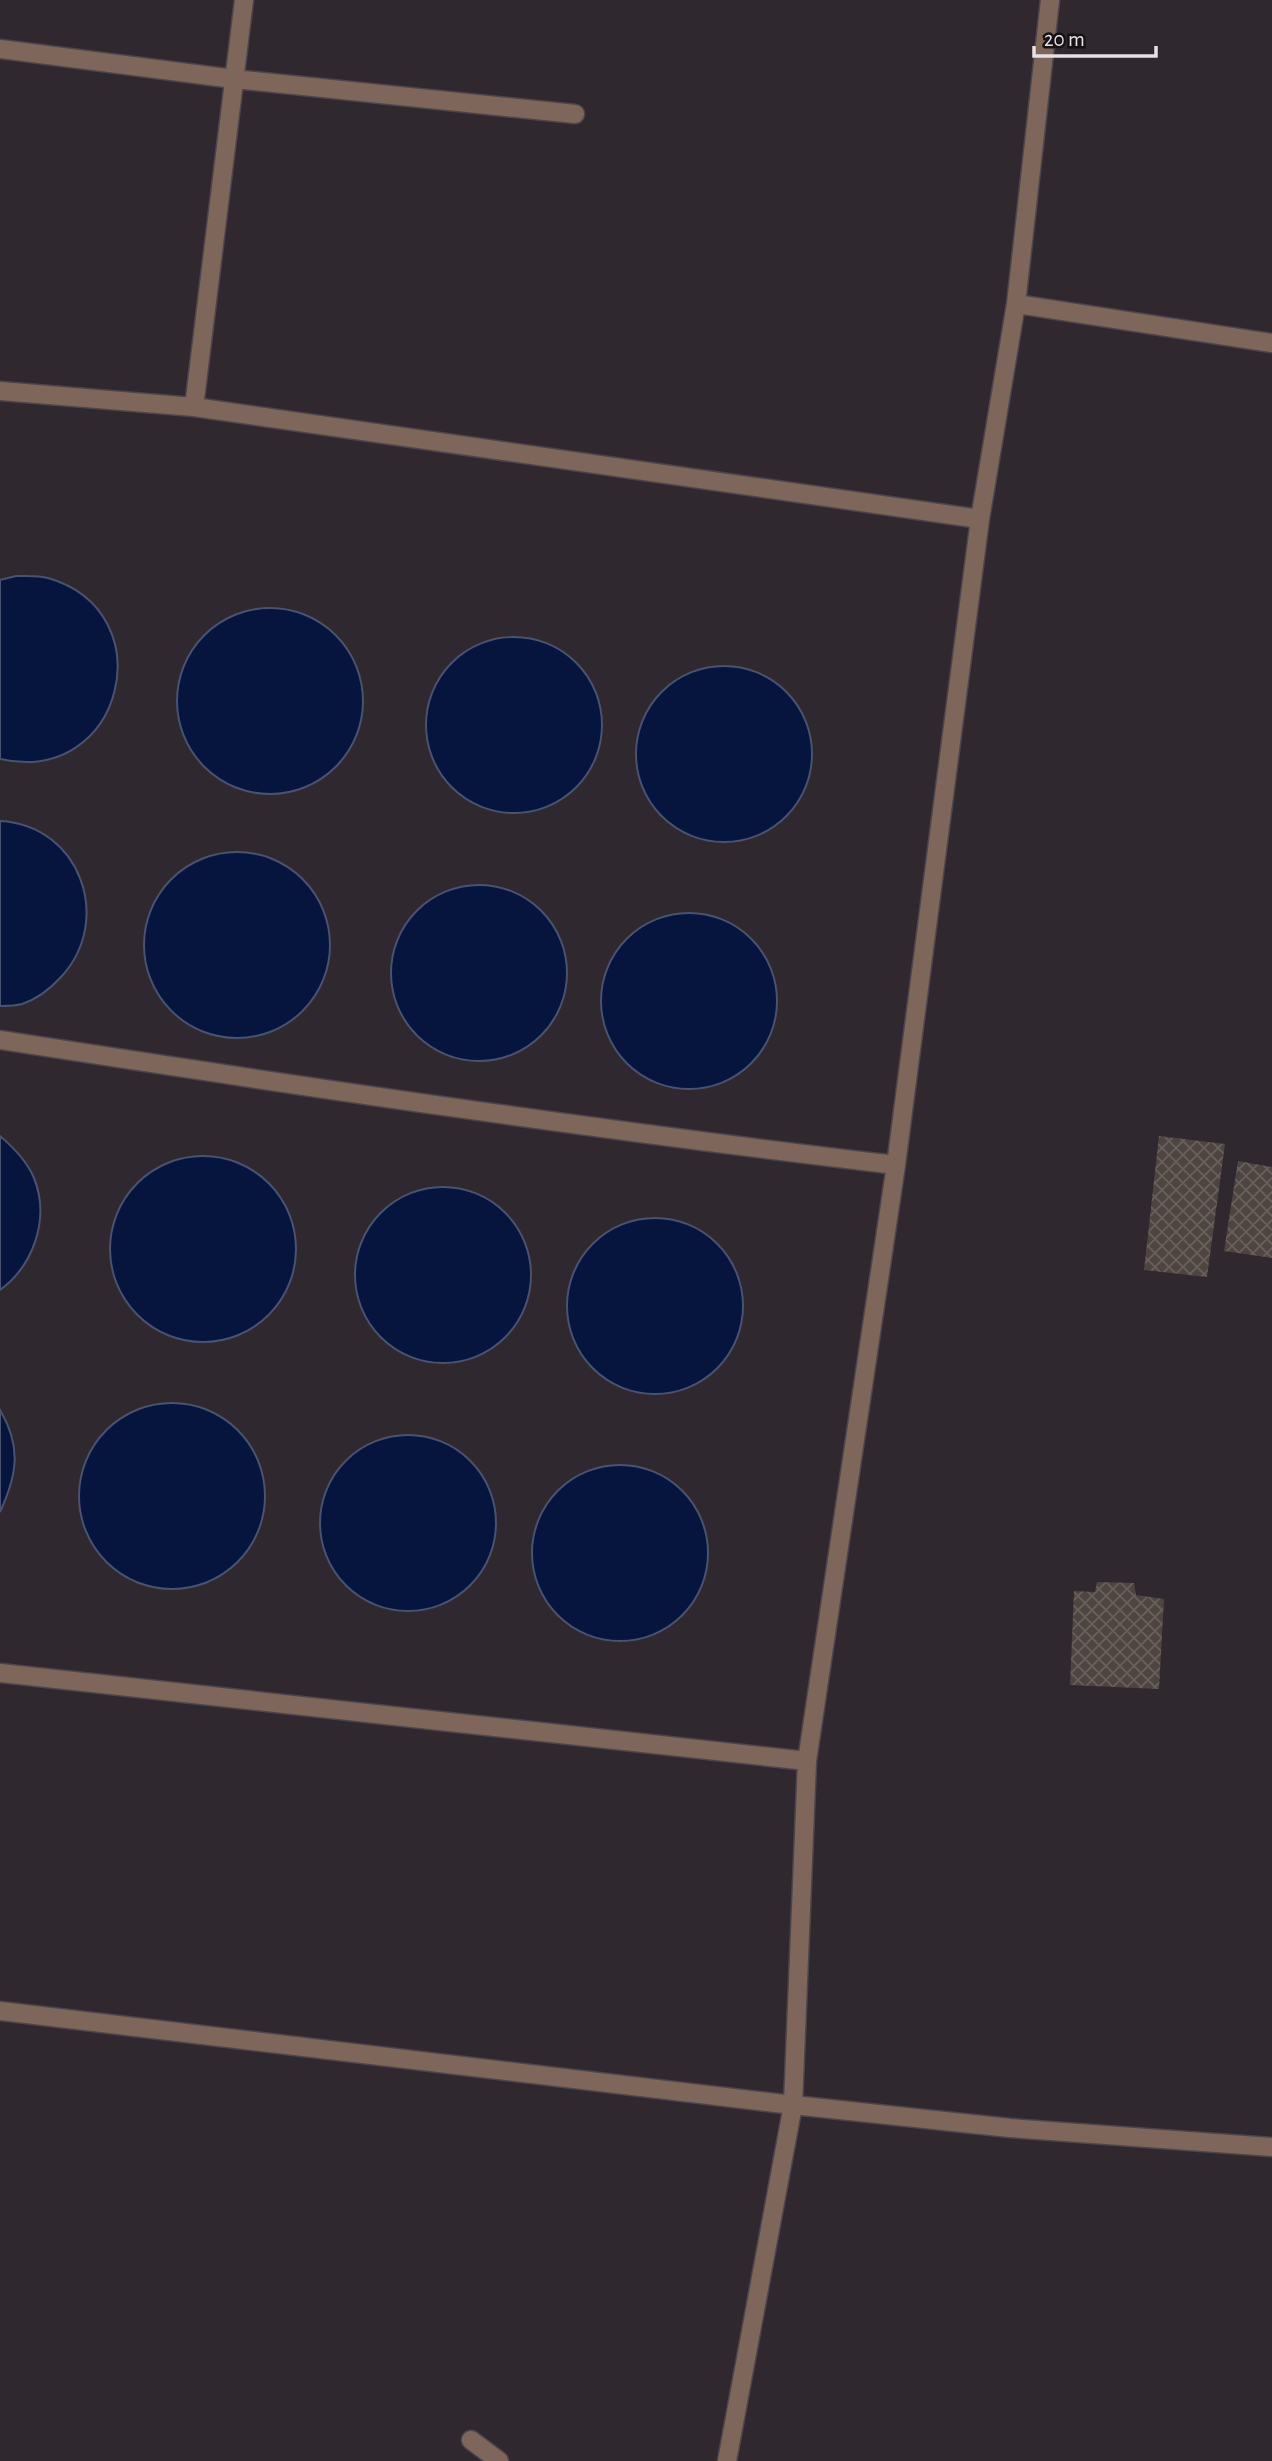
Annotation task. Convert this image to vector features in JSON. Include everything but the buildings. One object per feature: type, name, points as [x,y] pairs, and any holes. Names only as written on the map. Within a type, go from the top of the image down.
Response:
[{"type":"lane","points":[[194,407],[244,0]]},
{"type":"lane","points":[[727,2461],[793,2105],[807,1761],[896,1165],[980,519],[1016,304],[1050,0]]},
{"type":"lane","points":[[0,49],[234,79],[575,114]]},
{"type":"lane","points":[[1016,304],[1272,343]]},
{"type":"lane","points":[[0,391],[194,407],[980,519]]},
{"type":"lane","points":[[0,1040],[684,1140],[896,1165]]},
{"type":"lane","points":[[0,1673],[807,1761]]},
{"type":"lane","points":[[0,2011],[793,2105],[1010,2128],[1272,2147]]},
{"type":"lane","points":[[471,2440],[499,2461]]},
{"type":"water","points":[[16,576],[48,578],[85,597],[108,625],[117,658],[114,692],[100,723],[76,747],[42,761],[0,759],[0,580]]},
{"type":"water","points":[[270,608],[288,609],[306,615],[322,623],[336,635],[348,649],[356,665],[362,683],[362,719],[356,737],[348,753],[336,767],[322,779],[306,787],[288,793],[270,794],[252,793],[234,787],[218,779],[204,767],[192,753],[184,737],[178,719],[177,701],[178,683],[184,665],[192,649],[204,635],[218,623],[234,615],[252,609]]},
{"type":"water","points":[[514,637],[548,644],[576,663],[595,691],[602,725],[595,759],[576,787],[548,806],[514,813],[480,806],[452,787],[433,759],[426,725],[433,691],[452,663],[480,644]]},
{"type":"water","points":[[724,666],[758,673],[786,692],[805,720],[812,754],[805,788],[786,816],[758,835],[724,842],[690,835],[662,816],[643,788],[636,754],[643,720],[662,692],[690,673]]},
{"type":"water","points":[[0,821],[28,827],[51,839],[68,857],[80,879],[86,904],[85,929],[77,954],[61,977],[33,999],[11,1006],[0,1006]]},
{"type":"water","points":[[237,852],[273,859],[289,867],[303,879],[315,893],[323,909],[330,945],[323,981],[315,997],[303,1011],[289,1023],[273,1031],[237,1038],[201,1031],[185,1023],[171,1011],[159,997],[151,981],[144,945],[151,909],[159,893],[171,879],[185,867],[201,859]]},
{"type":"water","points":[[479,885],[513,892],[541,911],[560,939],[567,973],[560,1007],[541,1035],[513,1054],[479,1061],[445,1054],[417,1035],[398,1007],[391,973],[398,939],[417,911],[445,892]]},
{"type":"water","points":[[689,913],[723,920],[751,939],[770,967],[777,1001],[770,1035],[751,1063],[723,1082],[689,1089],[655,1082],[627,1063],[608,1035],[601,1001],[608,967],[627,939],[655,920]]},
{"type":"water","points":[[0,1136],[20,1155],[31,1172],[39,1193],[40,1209],[36,1240],[30,1254],[12,1280],[0,1290]]},
{"type":"water","points":[[203,1156],[221,1157],[239,1163],[255,1171],[269,1183],[281,1197],[289,1213],[295,1231],[295,1267],[289,1285],[281,1301],[269,1315],[255,1327],[239,1335],[221,1341],[203,1342],[185,1341],[167,1335],[151,1327],[137,1315],[125,1301],[117,1285],[111,1267],[110,1249],[111,1231],[117,1213],[125,1197],[137,1183],[151,1171],[167,1163],[185,1157]]},
{"type":"water","points":[[443,1187],[477,1194],[505,1213],[524,1241],[531,1275],[524,1309],[505,1337],[477,1356],[443,1363],[409,1356],[381,1337],[362,1309],[355,1275],[362,1241],[381,1213],[409,1194]]},
{"type":"water","points":[[655,1218],[689,1225],[717,1244],[736,1272],[743,1306],[736,1340],[717,1368],[689,1387],[655,1394],[621,1387],[593,1368],[574,1340],[567,1306],[574,1272],[593,1244],[621,1225]]},
{"type":"water","points":[[172,1403],[208,1410],[224,1418],[238,1430],[250,1444],[258,1460],[265,1496],[258,1532],[250,1548],[238,1562],[224,1574],[208,1582],[172,1589],[136,1582],[120,1574],[106,1562],[94,1548],[86,1532],[79,1496],[86,1460],[94,1444],[106,1430],[120,1418],[136,1410]]},
{"type":"water","points":[[0,1410],[12,1436],[15,1461],[10,1486],[0,1512]]},
{"type":"water","points":[[408,1435],[442,1442],[470,1461],[489,1489],[496,1523],[489,1557],[470,1585],[442,1604],[408,1611],[374,1604],[346,1585],[327,1557],[320,1523],[327,1489],[346,1461],[374,1442]]},
{"type":"water","points":[[620,1465],[654,1472],[682,1491],[701,1519],[708,1553],[701,1587],[682,1615],[654,1634],[620,1641],[586,1634],[558,1615],[539,1587],[532,1553],[539,1519],[558,1491],[586,1472]]}]
